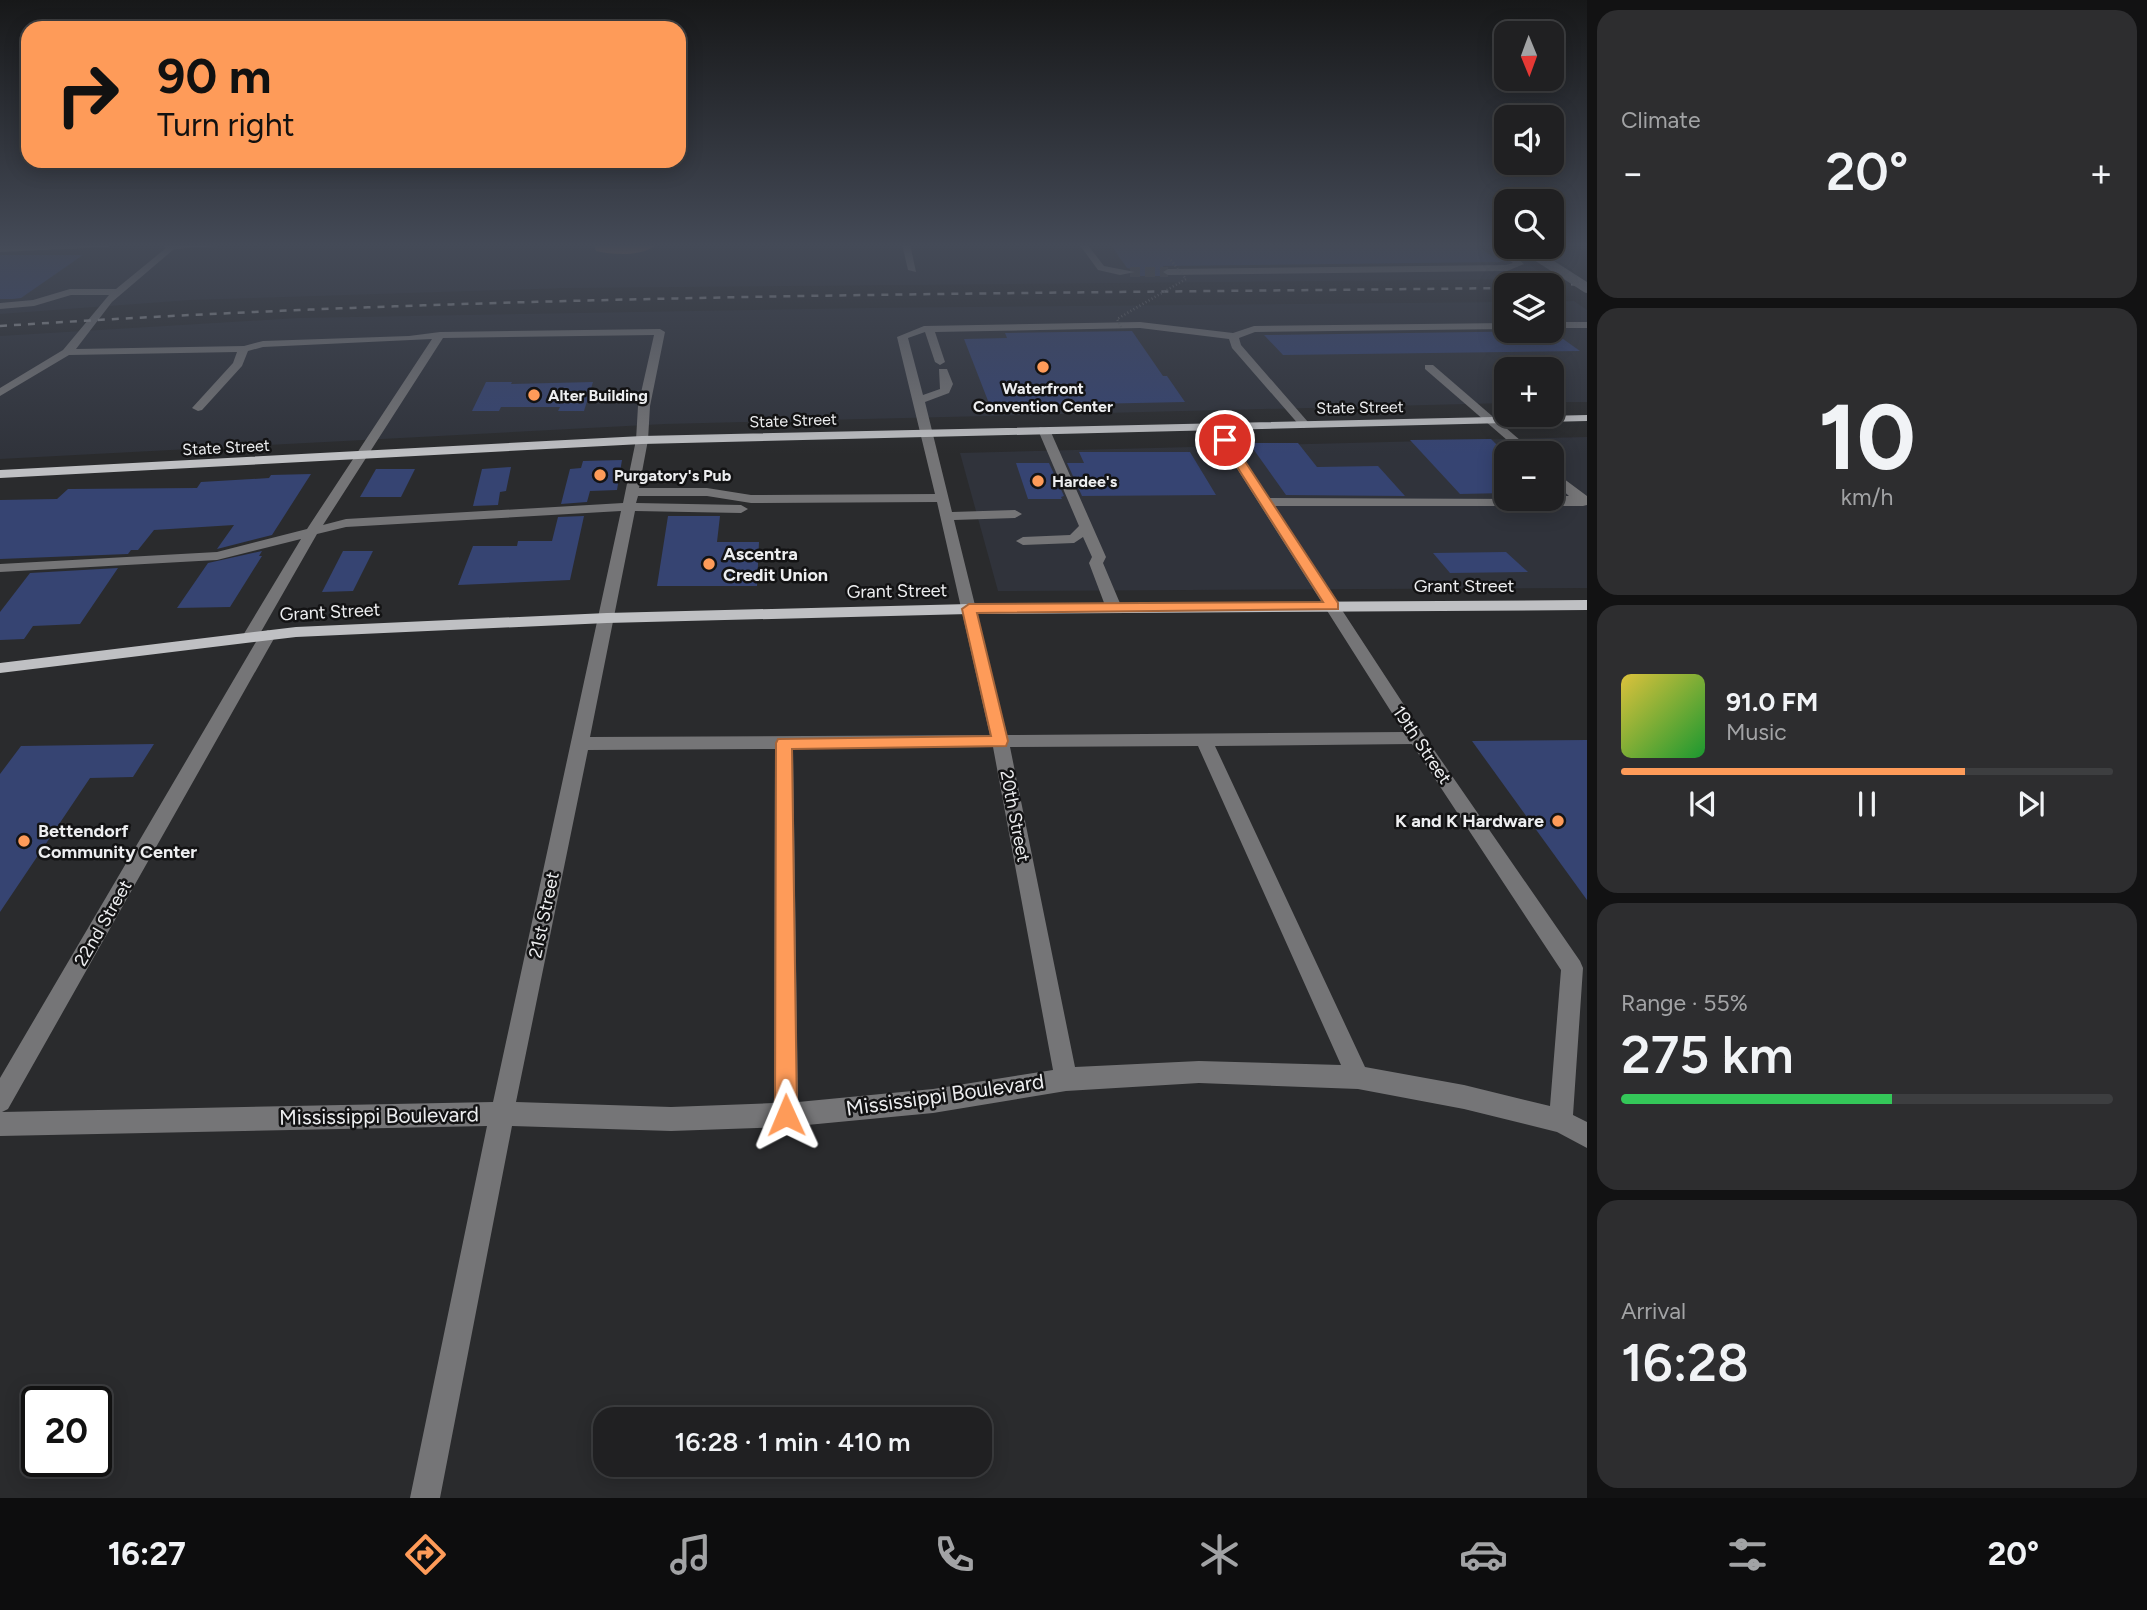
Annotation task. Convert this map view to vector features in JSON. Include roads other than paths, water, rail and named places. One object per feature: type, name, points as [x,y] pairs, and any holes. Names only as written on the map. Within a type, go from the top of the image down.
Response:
[{"type":"main road","name":"State Street","points":[[0,474],[642,440],[1587,418]]},
{"type":"main road","name":"Grant Street","points":[[0,668],[259,636],[607,618],[969,609],[1587,605]]},
{"type":"street","points":[[0,393],[67,352],[100,314]]},
{"type":"street","points":[[919,400],[945,391],[947,384],[929,329],[1140,325],[1234,336],[1254,329],[1494,326]]},
{"type":"street","points":[[1564,325],[1587,325]]},
{"type":"street","name":"20th Street","points":[[929,329],[902,337],[1000,741],[1066,1079]]},
{"type":"street","name":"21st Street","points":[[425,1498],[502,1114],[607,618],[642,440],[643,406],[660,332],[440,335]]},
{"type":"street","points":[[67,352],[244,349],[263,344],[409,339],[440,335]]},
{"type":"street","name":"22nd Street","points":[[0,1101],[259,636],[313,530],[440,335]]},
{"type":"street","points":[[1234,336],[1236,346],[1304,424]]},
{"type":"street","points":[[198,408],[238,364],[244,349]]},
{"type":"street","points":[[1429,367],[1516,441]]},
{"type":"street","name":"19th Street","points":[[1216,426],[1417,738],[1580,968],[1561,1121]]},
{"type":"street","points":[[1044,430],[1099,557],[1096,564],[1114,608]]},
{"type":"street","points":[[1564,484],[1585,502]]},
{"type":"street","points":[[631,492],[707,492],[751,499],[1013,508]]},
{"type":"street","points":[[1264,502],[1585,502]]},
{"type":"street","points":[[0,568],[216,556],[346,523],[629,507],[741,509]]},
{"type":"street","points":[[1023,541],[1074,539],[1086,526]]},
{"type":"street","points":[[580,744],[1417,738]]},
{"type":"street","points":[[1204,740],[1358,1077]]},
{"type":"street","points":[[784,743],[786,1115]]},
{"type":"street","name":"Mississippi Boulevard","points":[[0,1124],[502,1114],[671,1119],[786,1115],[933,1101],[1066,1079],[1199,1072],[1358,1077],[1464,1097],[1561,1121],[1587,1136]]},
{"type":"railway","points":[[0,326],[214,314]]},
{"type":"place","name":"Waterfront Convention Center","points":[[1043,367]]},
{"type":"place","name":"Alter Building","points":[[534,395]]},
{"type":"place","name":"Purgatory's Pub","points":[[600,475]]},
{"type":"place","name":"Hardee's","points":[[1038,481]]},
{"type":"place","name":"Ascentra Credit Union","points":[[709,564]]},
{"type":"place","name":"K and K Hardware","points":[[1558,821]]},
{"type":"place","name":"Bettendorf Community Center","points":[[24,841]]}]
